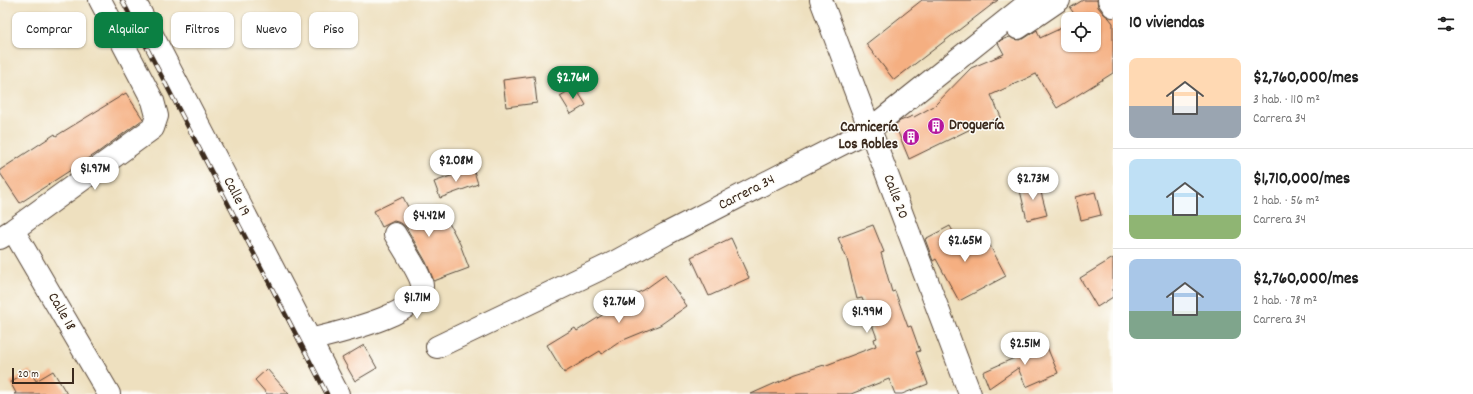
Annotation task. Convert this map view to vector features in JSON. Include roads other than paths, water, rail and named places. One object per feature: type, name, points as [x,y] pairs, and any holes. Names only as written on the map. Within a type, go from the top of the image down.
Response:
[{"type":"street","points":[[6,234],[153,128],[157,116],[153,101],[100,0]]},
{"type":"street","name":"Calle 19","points":[[134,0],[338,394]]},
{"type":"street","name":"Calle 20","points":[[821,0],[970,394]]},
{"type":"street","name":"Carrera 34","points":[[438,347],[615,262],[673,230],[869,130],[1032,0]]},
{"type":"street","points":[[999,26],[1004,33],[1009,33],[1018,29],[1059,0]]},
{"type":"street","points":[[1109,0],[1113,6]]},
{"type":"street","name":"Calle 18","points":[[6,234],[109,394]]},
{"type":"street","points":[[310,340],[372,323],[395,313],[414,302],[422,286],[395,234]]},
{"type":"railway","points":[[122,0],[327,394]]},
{"type":"place","name":"Droguería","points":[[936,126]]},
{"type":"place","name":"Carnicería Los Robles","points":[[911,137]]}]
